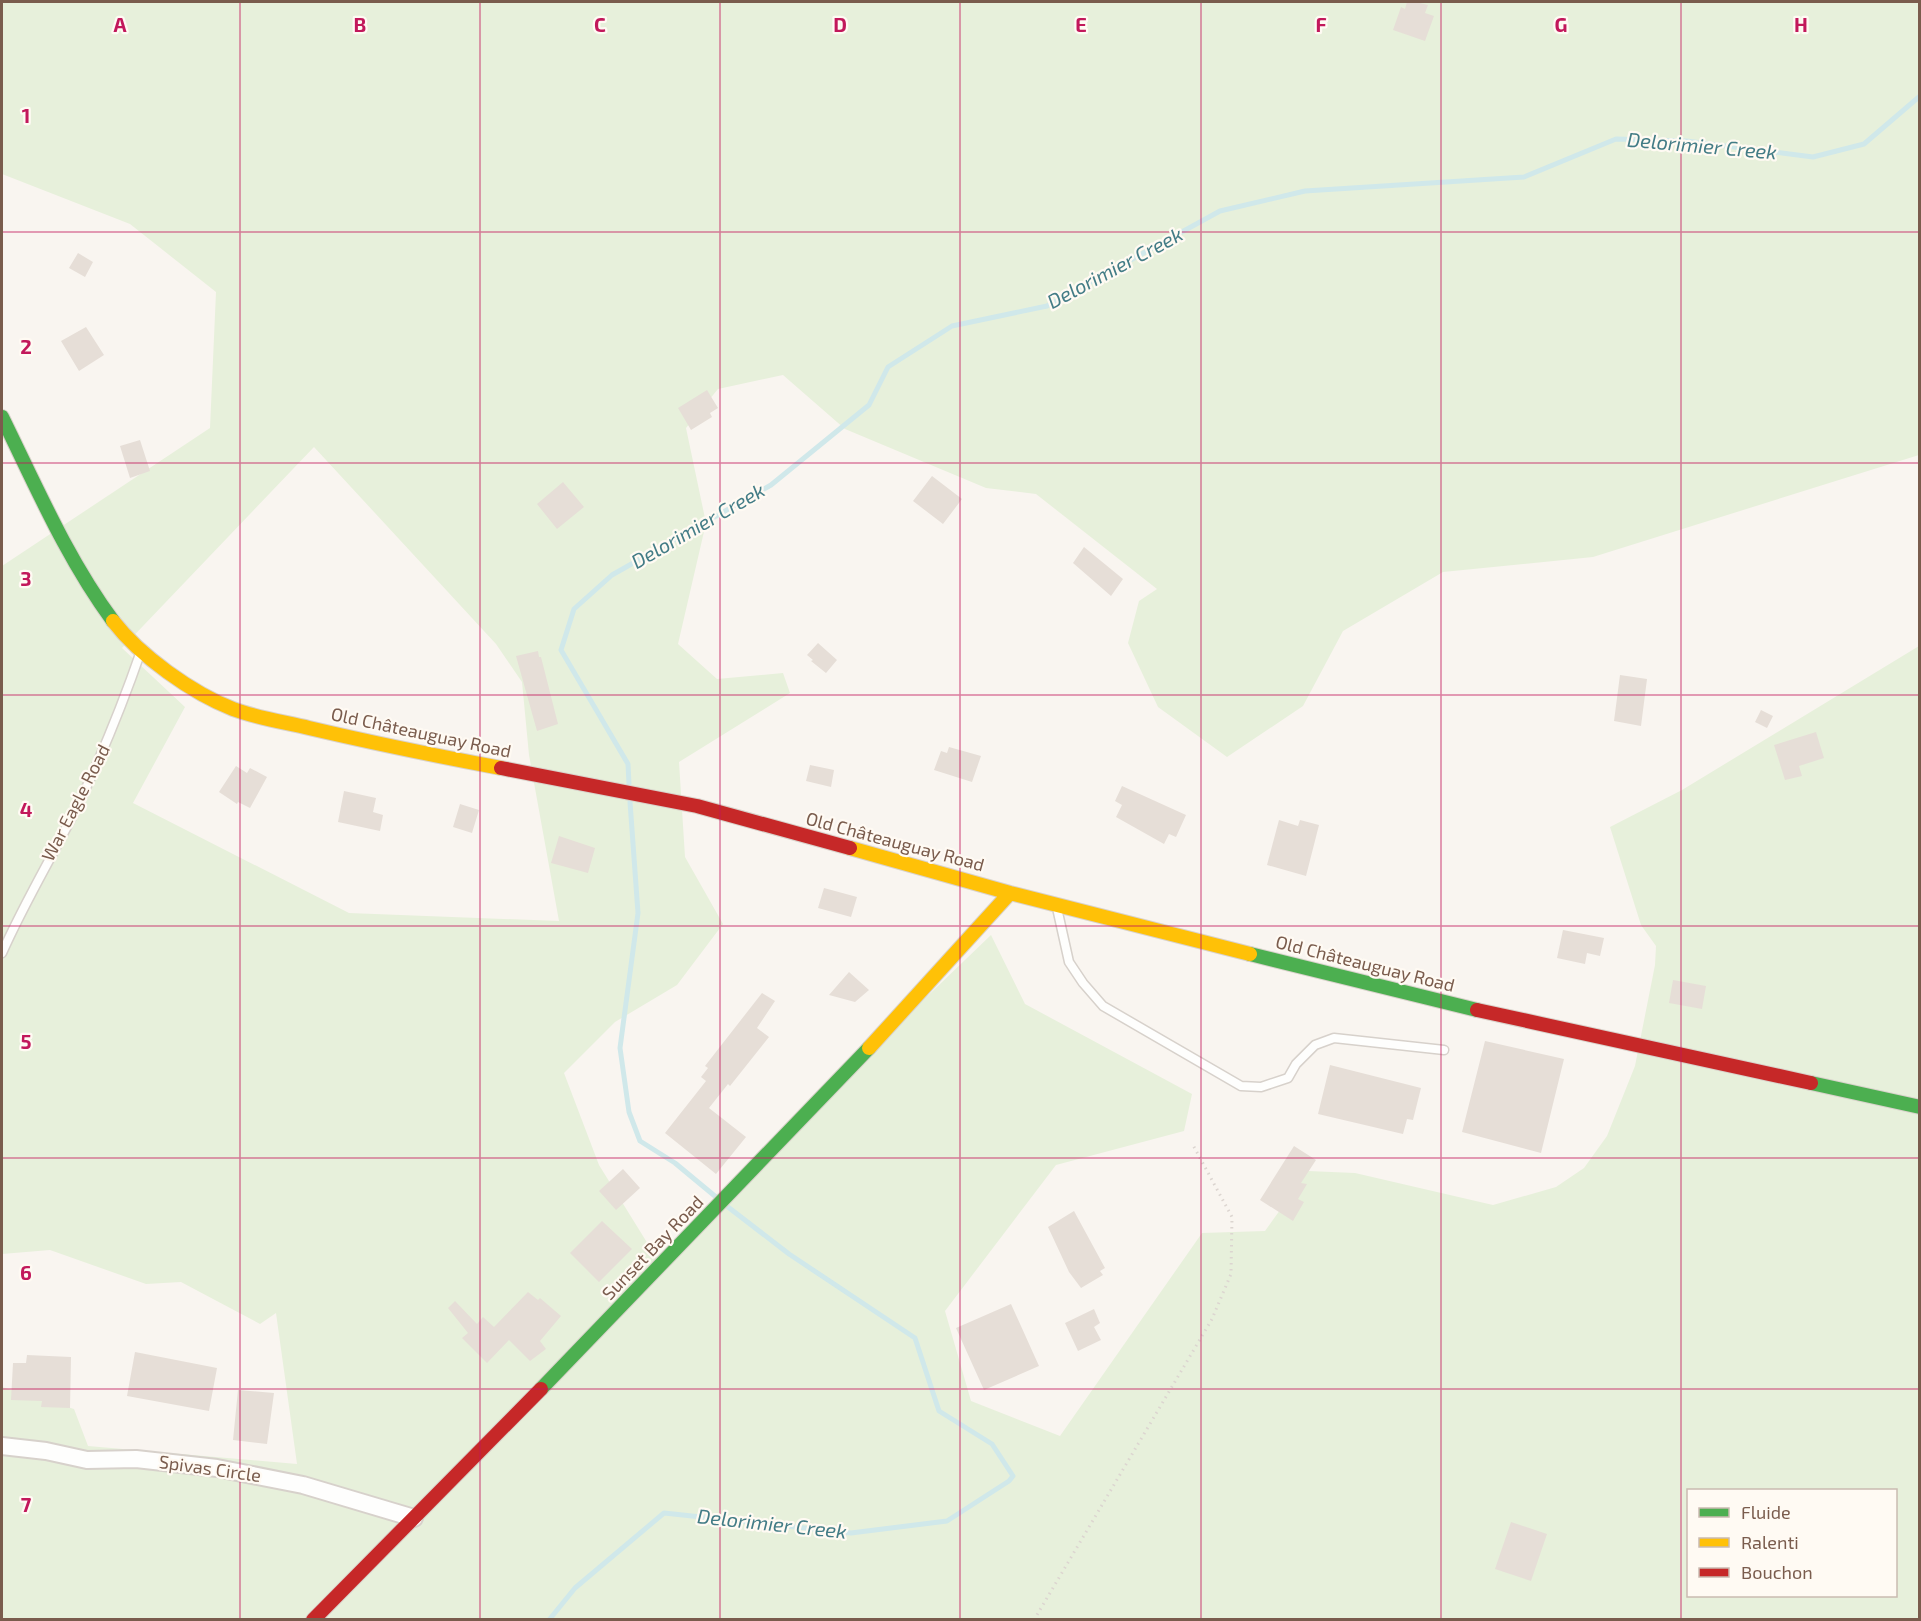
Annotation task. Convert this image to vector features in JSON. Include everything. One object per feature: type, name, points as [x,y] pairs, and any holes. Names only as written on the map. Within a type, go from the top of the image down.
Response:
[{"type":"street","name":"Old Châteauguay Road","points":[[2,417],[63,538],[98,600],[125,636],[166,670],[206,698],[235,710],[385,746],[697,806],[1010,893],[1434,1000],[1920,1107]]},
{"type":"street","name":"Sunset Bay Road","points":[[314,1620],[641,1287],[875,1043],[1010,893]]},
{"type":"street","name":"Spivas Circle","points":[[2,1446],[46,1451],[87,1460],[136,1459],[217,1468],[303,1485],[414,1518]]},
{"type":"lane","name":"War Eagle Road","points":[[2,953],[43,868],[84,793],[117,721],[142,650]]},
{"type":"lane","points":[[1056,904],[1069,962],[1103,1006],[1241,1086],[1261,1087],[1288,1078],[1296,1064],[1315,1045],[1334,1038],[1444,1050]]},
{"type":"path","points":[[1034,1620],[1212,1319],[1231,1274],[1232,1217],[1193,1145]]},
{"type":"green space","points":[[2,2],[1919,2],[1919,455],[1593,557],[1443,572],[1343,631],[1303,706],[1227,757],[1158,707],[1128,643],[1139,601],[1157,589],[1036,494],[986,488],[845,429],[783,375],[718,389],[686,428],[706,523],[678,644],[717,679],[783,673],[790,693],[679,762],[685,857],[723,924],[677,985],[615,1022],[564,1073],[599,1165],[656,1257],[991,935],[1025,1004],[1192,1094],[1184,1131],[1056,1165],[945,1311],[971,1401],[1060,1436],[1202,1233],[1265,1231],[1308,1171],[1355,1173],[1493,1205],[1556,1187],[1584,1168],[1607,1136],[1635,1066],[1655,965],[1656,946],[1641,925],[1610,827],[1682,790],[1919,646],[1919,1619],[2,1619],[2,1387],[74,1409],[88,1446],[297,1464],[276,1313],[260,1324],[181,1282],[146,1284],[50,1250],[2,1254],[2,566],[210,428],[216,292],[130,224],[2,174]],"holes":[[[314,447],[496,644],[522,682],[529,755],[559,921],[349,913],[133,803],[185,707],[122,648]]]},
{"type":"building","points":[[1407,2],[1428,5],[1425,13],[1434,16],[1425,41],[1393,30],[1401,7],[1405,9]]},
{"type":"building","points":[[78,253],[93,262],[85,277],[69,268]]},
{"type":"building","points":[[86,327],[104,355],[79,371],[61,341]]},
{"type":"building","points":[[707,390],[718,408],[710,413],[712,417],[691,430],[678,408]]},
{"type":"building","points":[[140,440],[150,471],[130,478],[120,446]]},
{"type":"building","points":[[932,476],[962,499],[943,524],[913,501]]},
{"type":"building","points":[[563,482],[584,507],[557,529],[537,504]]},
{"type":"building","points":[[1084,547],[1123,579],[1111,596],[1073,563]]},
{"type":"building","points":[[818,643],[837,660],[826,673],[807,655]]},
{"type":"building","points":[[538,651],[558,724],[537,731],[516,656]]},
{"type":"building","points":[[1620,675],[1647,679],[1641,726],[1614,721]]},
{"type":"building","points":[[1761,710],[1773,716],[1767,728],[1755,722]]},
{"type":"building","points":[[1816,732],[1824,758],[1799,766],[1802,776],[1785,780],[1774,745]]},
{"type":"building","points":[[949,747],[981,756],[972,782],[934,770],[941,751],[947,753]]},
{"type":"building","points":[[810,765],[834,770],[831,787],[806,781]]},
{"type":"building","points":[[236,766],[247,773],[250,768],[267,777],[250,808],[238,802],[237,804],[219,792]]},
{"type":"building","points":[[1122,786],[1186,815],[1176,837],[1169,834],[1164,844],[1116,817],[1122,805],[1115,801]]},
{"type":"building","points":[[344,791],[376,798],[373,812],[383,815],[380,831],[338,822]]},
{"type":"building","points":[[460,804],[479,810],[472,833],[453,827]]},
{"type":"building","points":[[1279,820],[1298,826],[1300,820],[1319,825],[1306,876],[1267,865]]},
{"type":"building","points":[[559,836],[595,848],[588,873],[551,863]]},
{"type":"building","points":[[824,888],[857,897],[851,917],[818,908]]},
{"type":"building","points":[[1563,930],[1604,938],[1600,956],[1587,953],[1585,964],[1557,958]]},
{"type":"building","points":[[849,972],[869,990],[855,1002],[829,995]]},
{"type":"building","points":[[1673,980],[1706,986],[1702,1009],[1669,1003]]},
{"type":"building","points":[[762,993],[775,1001],[757,1028],[769,1037],[730,1086],[728,1084],[709,1108],[746,1137],[716,1174],[665,1133],[706,1081],[701,1077],[708,1068],[705,1066]]},
{"type":"building","points":[[1485,1041],[1564,1059],[1541,1153],[1462,1132]]},
{"type":"building","points":[[1330,1065],[1421,1088],[1413,1120],[1407,1119],[1403,1134],[1318,1114]]},
{"type":"building","points":[[1294,1146],[1316,1160],[1301,1183],[1307,1184],[1298,1199],[1304,1202],[1293,1221],[1260,1200]]},
{"type":"building","points":[[623,1169],[640,1188],[616,1210],[599,1191]]},
{"type":"building","points":[[1074,1211],[1105,1268],[1100,1271],[1103,1275],[1081,1288],[1069,1272],[1048,1227]]},
{"type":"building","points":[[602,1221],[632,1249],[599,1282],[570,1253]]},
{"type":"building","points":[[528,1292],[538,1300],[540,1298],[561,1316],[540,1341],[546,1349],[530,1361],[509,1340],[487,1363],[462,1338],[468,1333],[448,1308],[455,1301],[477,1324],[483,1317],[494,1327]]},
{"type":"building","points":[[1011,1304],[1039,1366],[984,1390],[956,1328]]},
{"type":"building","points":[[1094,1309],[1100,1323],[1094,1327],[1101,1340],[1078,1351],[1065,1323]]},
{"type":"building","points":[[135,1352],[217,1368],[209,1411],[127,1396]]},
{"type":"building","points":[[27,1355],[71,1357],[70,1408],[41,1407],[42,1401],[11,1400],[13,1363],[26,1363]]},
{"type":"building","points":[[238,1390],[274,1393],[267,1444],[233,1440]]},
{"type":"building","points":[[1511,1522],[1547,1534],[1531,1581],[1495,1569]]},
{"type":"waterway","name":"Delorimier Creek","points":[[629,784],[628,764],[561,650],[574,609],[612,575],[771,485],[869,405],[888,367],[952,326],[1047,306],[1220,211],[1305,191],[1524,177],[1616,139],[1686,141],[1813,157],[1864,144],[1920,96]]},
{"type":"waterway","name":"Delorimier Creek","points":[[630,802],[638,913],[620,1048],[629,1112],[640,1141],[675,1163],[716,1197]]},
{"type":"waterway","name":"Delorimier Creek","points":[[549,1620],[575,1588],[664,1513],[851,1533],[947,1521],[1009,1481],[1013,1476],[992,1444],[939,1411],[915,1338],[789,1254],[728,1207]]},
{"type":"traffic: fast","points":[[2,417],[81,573],[113,621]]},
{"type":"traffic: fast","points":[[1250,954],[1477,1010]]},
{"type":"traffic: fast","points":[[541,1389],[869,1048]]},
{"type":"traffic: fast","points":[[1811,1083],[1920,1107]]},
{"type":"traffic: slow","points":[[113,621],[137,647],[168,672],[201,693],[233,709],[357,739],[501,768]]},
{"type":"traffic: slow","points":[[850,848],[1010,893],[1250,954]]},
{"type":"traffic: slow","points":[[869,1048],[1010,893]]},
{"type":"traffic: jam","points":[[501,768],[697,806],[850,848]]},
{"type":"traffic: jam","points":[[1477,1010],[1811,1083]]},
{"type":"traffic: jam","points":[[313,1620],[541,1389]]}]
